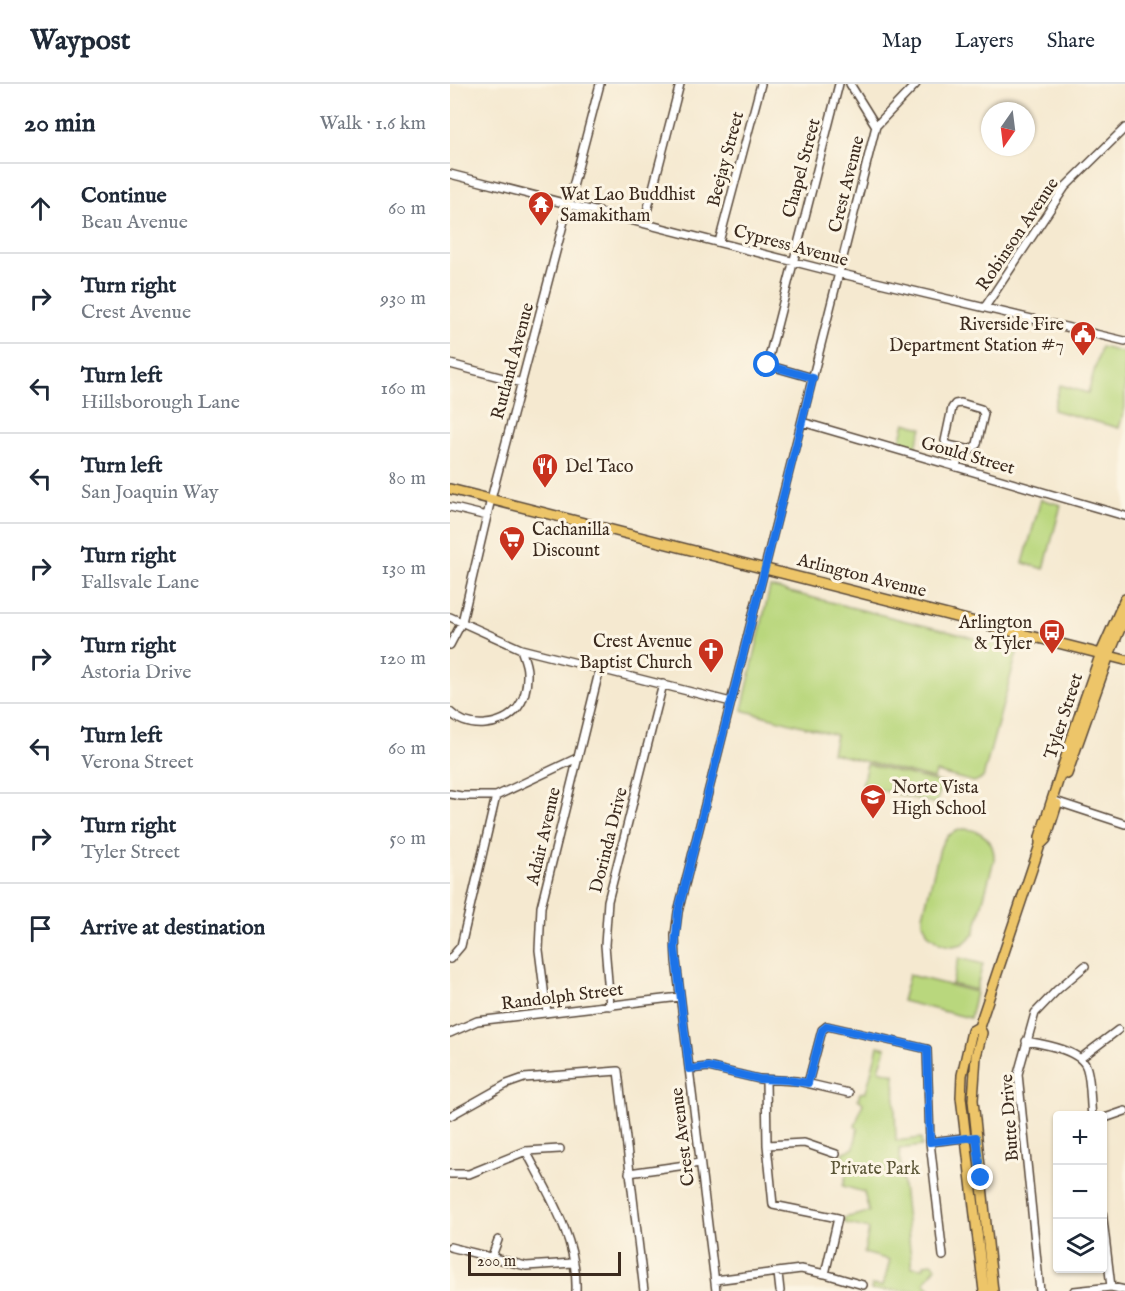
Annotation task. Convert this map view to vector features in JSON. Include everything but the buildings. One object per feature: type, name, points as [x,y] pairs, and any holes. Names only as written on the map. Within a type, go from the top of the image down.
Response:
[{"type":"main road","name":"Arlington Avenue","points":[[450,489],[1125,660]]},
{"type":"main road","name":"Tyler Street","points":[[984,1291],[964,1138],[962,1075],[972,1031],[979,1027],[1040,845],[1046,839],[1055,801],[1125,598]]},
{"type":"main road","name":"Tyler Street","points":[[1105,654],[1125,617]]},
{"type":"main road","name":"Tyler Street","points":[[979,1027],[982,1033],[973,1077],[976,1137],[993,1291]]},
{"type":"street","name":"Rutland Avenue","points":[[450,645],[462,622],[491,499],[600,84]]},
{"type":"street","points":[[644,223],[680,84]]},
{"type":"street","name":"Beejay Street","points":[[719,242],[761,84]]},
{"type":"street","name":"Chapel Street","points":[[813,378],[767,365],[839,84]]},
{"type":"street","points":[[850,84],[876,126]]},
{"type":"street","name":"Crest Avenue","points":[[716,1291],[680,997],[675,942],[678,912],[876,126],[916,84]]},
{"type":"street","name":"Robinson Avenue","points":[[985,307],[1065,187],[1125,128]]},
{"type":"street","name":"Cypress Avenue","points":[[450,174],[838,273],[1125,341]]},
{"type":"street","points":[[450,364],[522,383]]},
{"type":"street","points":[[961,403],[983,411],[984,417],[974,449],[959,448],[945,442],[945,436],[954,405],[961,403]]},
{"type":"street","name":"Gould Street","points":[[802,422],[1125,516]]},
{"type":"street","points":[[954,466],[959,448]]},
{"type":"street","points":[[450,507],[487,516]]},
{"type":"street","points":[[450,617],[521,648],[731,702]]},
{"type":"street","points":[[450,712],[455,717],[475,724],[496,723],[516,712],[525,693],[528,670],[521,648]]},
{"type":"street","name":"Adair Avenue","points":[[547,1013],[539,950],[541,907],[600,668]]},
{"type":"street","name":"Dorinda Drive","points":[[610,1006],[605,945],[608,901],[663,684]]},
{"type":"street","points":[[450,794],[496,796],[577,758]]},
{"type":"street","points":[[450,959],[461,946],[496,796]]},
{"type":"street","points":[[1055,801],[1125,824]]},
{"type":"street","name":"Butte Drive","points":[[1040,1291],[1018,1074],[1035,1013],[1085,966]]},
{"type":"street","name":"Randolph Street","points":[[450,1033],[477,1021],[680,997]]},
{"type":"street","points":[[808,1083],[822,1030],[827,1026],[927,1049],[930,1142],[943,1257]]},
{"type":"street","points":[[1082,1058],[1118,1030]]},
{"type":"street","points":[[1026,1041],[1053,1046],[1082,1058],[1087,1068],[1091,1111]]},
{"type":"street","points":[[689,1069],[708,1067],[766,1080],[808,1083],[849,1093]]},
{"type":"street","points":[[450,1116],[507,1084],[524,1078],[618,1071],[644,1291]]},
{"type":"street","points":[[766,1080],[766,1145],[773,1205],[838,1218],[825,1274]]},
{"type":"street","points":[[1107,1117],[1125,1111]]},
{"type":"street","points":[[930,1142],[976,1137]]},
{"type":"street","points":[[766,1145],[804,1143],[836,1154]]},
{"type":"street","points":[[450,1174],[469,1174],[526,1151],[560,1149]]},
{"type":"street","points":[[526,1151],[565,1226],[576,1279],[576,1291]]},
{"type":"street","points":[[629,1173],[700,1163]]},
{"type":"street","points":[[1103,1219],[1111,1287]]},
{"type":"street","points":[[492,1256],[498,1240]]},
{"type":"street","points":[[450,1246],[526,1266],[573,1263]]},
{"type":"street","points":[[715,1280],[801,1269],[862,1285]]},
{"type":"street","points":[[778,1273],[780,1291]]},
{"type":"street","points":[[1074,1291],[1111,1287],[1125,1290]]},
{"type":"green space","points":[[1101,347],[1125,353],[1125,408],[1119,428],[1053,410],[1060,385],[1088,393]]},
{"type":"green space","points":[[905,423],[922,428],[915,449],[899,445]]},
{"type":"green space","points":[[1041,499],[1061,505],[1044,569],[1023,563]]},
{"type":"green space","points":[[770,587],[1018,649],[983,778],[974,782],[936,772],[934,779],[832,753],[836,735],[742,710]]},
{"type":"green space","points":[[867,764],[942,783],[936,804],[862,785]]},
{"type":"green space","points":[[963,829],[976,831],[986,837],[992,847],[994,860],[974,934],[963,944],[953,946],[940,943],[928,934],[923,915],[940,848],[949,835]]},
{"type":"green space","points":[[959,958],[983,964],[976,990],[952,984]]},
{"type":"green space","points":[[909,975],[976,992],[970,1018],[902,1001]]},
{"type":"green space","name":"Private Park","points":[[878,1046],[886,1048],[879,1070],[894,1074],[896,1141],[921,1138],[922,1146],[899,1149],[912,1267],[924,1268],[924,1264],[932,1263],[936,1267],[924,1283],[932,1291],[871,1290],[872,1285],[883,1286],[890,1260],[864,1253],[869,1229],[845,1223],[844,1218],[869,1212],[864,1192],[843,1186],[850,1161],[843,1156],[844,1152],[854,1148],[858,1128],[855,1126],[863,1103],[858,1099],[860,1093],[866,1092]]},
{"type":"place","name":"Wat Lao Buddhist Samakitham","points":[[541,227]]},
{"type":"place","name":"Riverside Fire Department Station #7","points":[[1083,357]]},
{"type":"place","name":"Del Taco","points":[[545,489]]},
{"type":"place","name":"Cachanilla Discount","points":[[512,562]]},
{"type":"place","name":"Arlington & Tyler","points":[[1052,655]]},
{"type":"place","name":"Crest Avenue Baptist Church","points":[[711,674]]},
{"type":"place","name":"Norte Vista High School","points":[[873,820]]},
{"type":"route","points":[[767,365],[813,378],[675,926],[675,948],[689,1069],[708,1067],[759,1079],[808,1083],[822,1030],[827,1026],[927,1049],[930,1142],[976,1137],[981,1178]]}]
